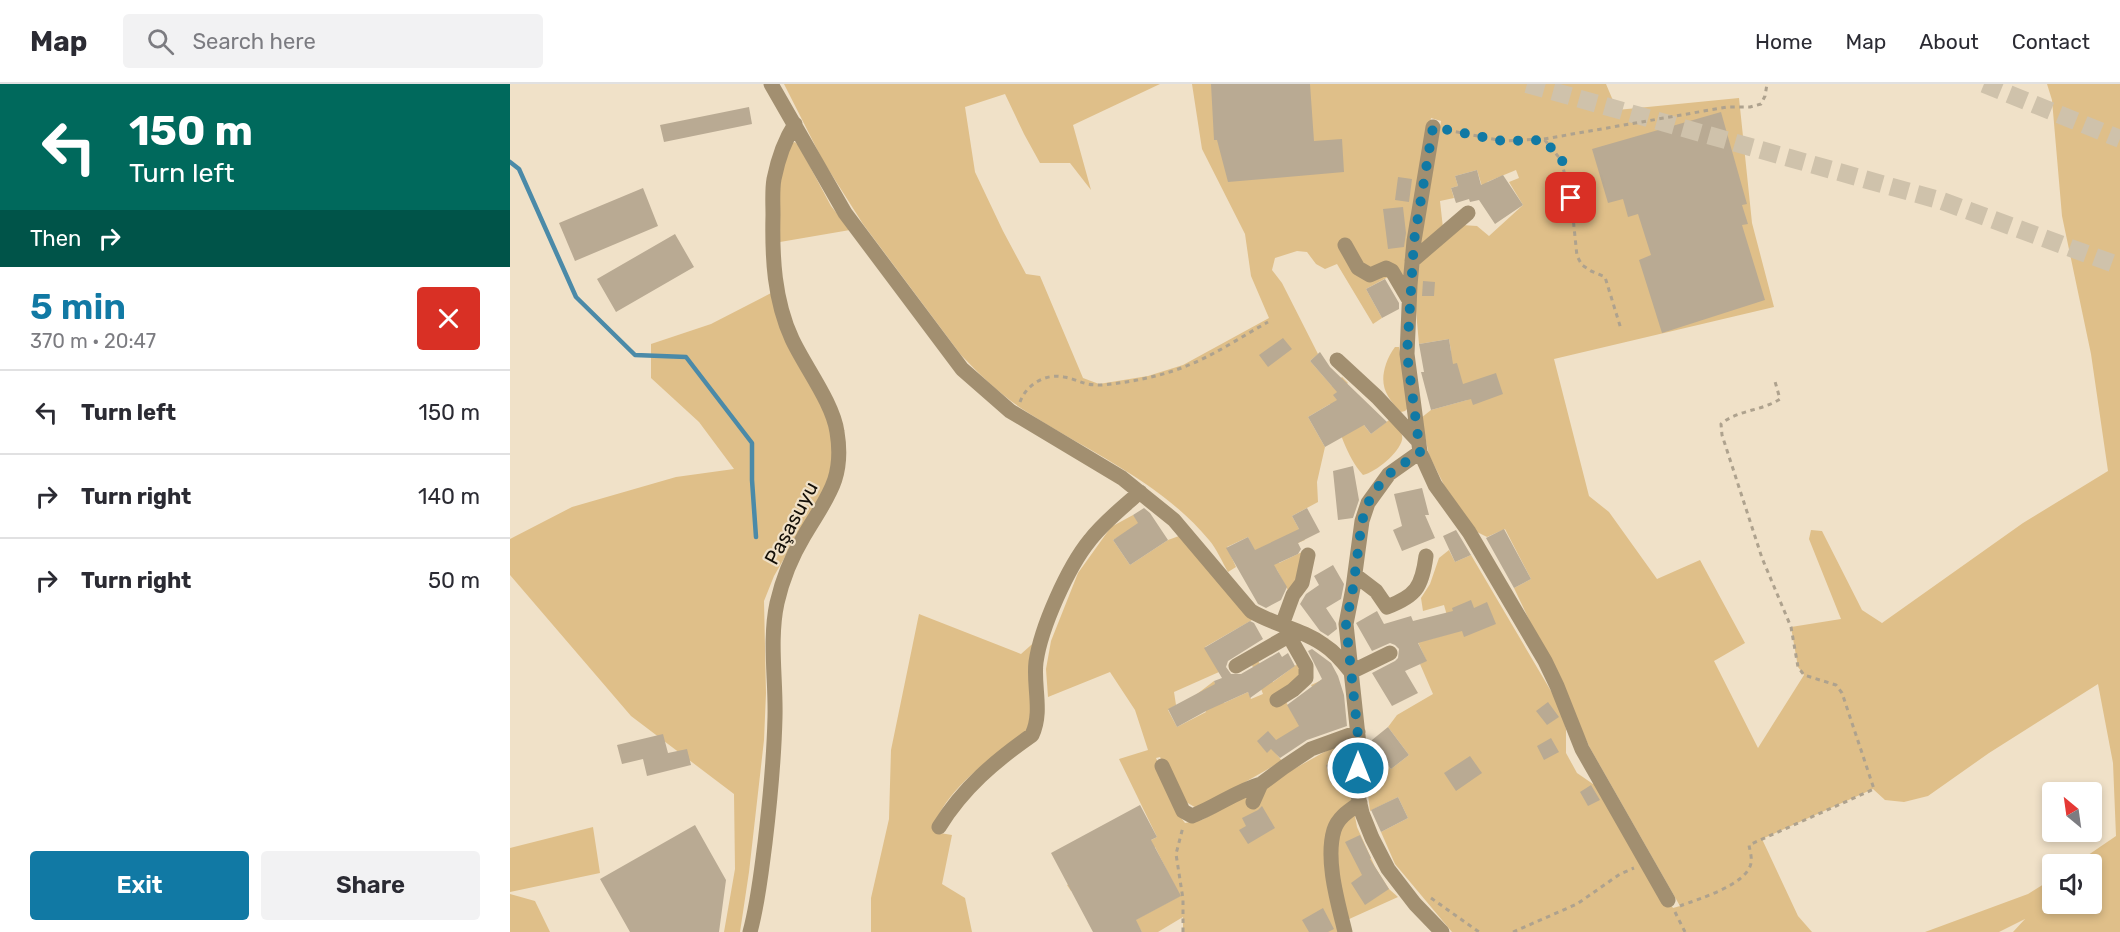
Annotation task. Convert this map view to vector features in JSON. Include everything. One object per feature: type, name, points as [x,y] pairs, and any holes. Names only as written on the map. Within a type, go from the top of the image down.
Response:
[{"type":"street","points":[[771,84],[844,213],[962,369],[984,390],[1017,415],[1122,478],[1174,520],[1251,611],[1289,631],[1324,644],[1340,658],[1350,672]]},
{"type":"street","name":"Paşasuyu","points":[[750,932],[757,907],[770,797],[775,716],[774,627],[777,604],[792,560],[803,537],[834,487],[838,470],[837,432],[833,416],[792,339],[776,290],[773,234],[774,181],[780,155],[795,124]]},
{"type":"street","points":[[1433,127],[1412,261],[1409,300],[1407,354],[1419,447],[1435,485],[1469,532],[1545,661],[1582,749],[1668,900]]},
{"type":"street","points":[[1412,261],[1468,213]]},
{"type":"street","points":[[1345,245],[1358,268],[1364,272],[1370,275],[1386,268],[1392,271],[1409,300]]},
{"type":"street","points":[[1337,360],[1377,397],[1419,447]]},
{"type":"street","points":[[1419,447],[1389,474],[1368,503],[1362,521],[1346,624],[1358,732],[1357,791],[1365,822],[1379,854],[1401,887],[1442,932]]},
{"type":"street","points":[[939,827],[967,788],[988,767],[1032,735],[1036,727],[1037,715],[1036,662],[1051,612],[1089,540],[1140,492]]},
{"type":"street","points":[[1277,700],[1306,678],[1306,666],[1289,631],[1293,595],[1302,583],[1308,555]]},
{"type":"street","points":[[1355,575],[1376,591],[1387,607],[1403,601],[1416,590],[1424,576],[1426,556]]},
{"type":"street","points":[[1236,666],[1289,631]]},
{"type":"street","points":[[1350,672],[1390,653]]},
{"type":"street","points":[[1162,766],[1183,811],[1192,816],[1205,812],[1246,789],[1261,784],[1311,749],[1358,732]]},
{"type":"street","points":[[1253,802],[1261,784]]},
{"type":"street","points":[[1345,932],[1335,891],[1332,852],[1334,829],[1345,814],[1360,803]]},
{"type":"path","points":[[1433,127],[1503,141],[1544,140],[1727,107],[1750,107],[1761,104],[1767,84]]},
{"type":"path","points":[[1544,140],[1562,160],[1571,198],[1577,256],[1582,265],[1605,277],[1621,329]]},
{"type":"path","points":[[1017,415],[1022,396],[1038,380],[1064,376],[1092,386],[1123,383],[1158,375],[1185,366],[1268,322]]},
{"type":"path","points":[[1685,932],[1673,909],[1738,881],[1747,873],[1751,865],[1749,845],[1874,789],[1842,693],[1836,685],[1804,675],[1798,667],[1789,621],[1762,558],[1722,435],[1721,424],[1727,418],[1771,405],[1780,399],[1774,378]]},
{"type":"path","points":[[1183,932],[1183,899],[1176,854],[1179,837],[1189,814]]},
{"type":"path","points":[[1513,932],[1577,904],[1620,874],[1647,863]]},
{"type":"path","points":[[1415,904],[1421,896],[1431,897],[1479,932]]},
{"type":"shaded area","points":[[784,84],[1160,84],[1073,125],[1091,190],[1070,163],[1040,163],[1005,94],[965,107],[975,172],[1003,231],[1026,274],[1040,276],[1083,378],[1099,384],[1148,376],[1183,365],[1269,318],[1251,276],[1245,234],[1202,149],[1192,84],[1606,84],[1617,110],[1739,98],[1752,223],[1774,307],[1554,359],[1589,496],[1609,512],[1657,579],[1700,560],[1745,643],[1714,661],[1758,748],[1804,675],[1798,667],[1791,627],[1841,619],[1809,539],[1811,530],[1822,531],[1862,610],[1882,623],[2023,523],[2108,471],[2091,354],[2062,216],[2052,100],[2047,84],[2120,84],[2120,932],[2013,932],[2025,919],[1999,932],[1925,932],[2028,894],[2042,885],[2042,914],[2102,914],[2102,854],[2090,854],[2116,836],[2113,763],[2098,684],[1989,753],[1928,796],[1904,802],[1885,800],[1873,789],[1762,839],[1798,916],[1812,932],[1452,932],[1395,864],[1381,832],[1408,818],[1398,797],[1370,811],[1365,769],[1382,758],[1391,769],[1409,755],[1388,727],[1397,715],[1433,694],[1420,664],[1426,660],[1417,640],[1413,622],[1422,619],[1427,640],[1452,633],[1444,605],[1423,611],[1421,598],[1430,584],[1439,558],[1449,550],[1455,562],[1471,555],[1558,703],[1566,729],[1566,753],[1577,773],[1593,784],[1596,783],[1673,908],[1680,906],[1590,748],[1514,588],[1531,579],[1505,529],[1487,537],[1475,531],[1444,485],[1429,455],[1421,418],[1431,410],[1467,400],[1448,365],[1445,352],[1451,351],[1449,339],[1419,344],[1415,300],[1418,265],[1462,225],[1477,226],[1489,236],[1523,205],[1509,182],[1519,178],[1516,170],[1487,182],[1484,193],[1477,170],[1455,176],[1458,186],[1451,188],[1454,198],[1440,201],[1443,228],[1419,248],[1441,121],[1431,118],[1415,200],[1406,305],[1390,276],[1366,289],[1382,318],[1373,324],[1337,264],[1325,269],[1316,264],[1307,252],[1297,251],[1275,258],[1272,270],[1282,283],[1318,354],[1310,361],[1332,386],[1342,377],[1348,383],[1334,395],[1355,414],[1371,434],[1389,420],[1401,430],[1402,438],[1392,456],[1374,470],[1363,475],[1347,451],[1330,404],[1308,417],[1325,447],[1317,482],[1318,502],[1292,516],[1305,540],[1298,543],[1269,544],[1279,563],[1302,552],[1297,584],[1290,594],[1277,570],[1259,560],[1248,537],[1227,547],[1236,567],[1228,572],[1209,540],[1169,501],[1123,469],[1018,406],[992,386],[961,355],[863,224],[823,161]]},
{"type":"shaded area","points":[[795,142],[831,206],[850,230],[780,242],[778,185],[788,145]]},
{"type":"shaded area","points":[[773,292],[829,416],[835,441],[833,474],[774,576],[764,601],[766,693],[764,740],[749,872],[740,932],[724,932],[735,869],[734,794],[631,716],[510,575],[510,539],[572,507],[676,477],[734,469],[699,422],[651,378],[651,344],[711,324]]},
{"type":"shaded area","points":[[1395,347],[1399,347],[1409,402],[1408,408],[1401,412],[1388,396],[1383,378],[1386,364]]},
{"type":"shaded area","points":[[1133,515],[1141,524],[1113,540],[1130,565],[1168,540],[1179,536],[1252,620],[1205,647],[1219,672],[1174,692],[1176,705],[1168,710],[1177,727],[1206,712],[1197,694],[1214,681],[1224,703],[1248,692],[1251,699],[1263,694],[1252,665],[1258,661],[1273,682],[1300,662],[1302,669],[1285,700],[1296,720],[1322,706],[1311,685],[1322,680],[1336,704],[1274,751],[1282,761],[1198,809],[1181,799],[1160,757],[1156,758],[1182,819],[1185,823],[1202,820],[1337,745],[1353,743],[1351,796],[1357,827],[1375,867],[1389,889],[1398,897],[1347,920],[1347,932],[1183,932],[1183,917],[1158,932],[1142,932],[1135,920],[1180,896],[1155,847],[1071,891],[1067,885],[1157,837],[1119,759],[1148,750],[1135,710],[1110,672],[1048,697],[1046,669],[1051,641],[1078,573],[1111,527]]},
{"type":"shaded area","points":[[919,614],[1021,654],[1039,638],[1032,727],[989,760],[958,788],[938,817],[934,832],[952,835],[942,884],[965,898],[972,932],[871,932],[871,898],[889,819],[891,750]]},
{"type":"shaded area","points":[[593,827],[600,873],[510,892],[510,848]]},
{"type":"shaded area","points":[[510,894],[535,901],[550,932],[510,932]]},
{"type":"building","points":[[1211,84],[1310,84],[1314,141],[1342,139],[1344,172],[1228,182],[1217,140],[1214,140]]},
{"type":"building","points":[[749,107],[752,124],[664,142],[660,125]]},
{"type":"building","points":[[1721,112],[1747,204],[1742,205],[1748,224],[1742,225],[1765,300],[1662,333],[1639,260],[1651,255],[1638,214],[1628,217],[1623,199],[1608,203],[1592,149]]},
{"type":"building","points":[[1477,170],[1481,185],[1503,175],[1523,205],[1495,224],[1479,200],[1470,202],[1469,199],[1456,203],[1451,188],[1458,186],[1455,176]]},
{"type":"building","points":[[1398,177],[1412,179],[1409,202],[1395,200]]},
{"type":"building","points":[[643,188],[658,226],[575,261],[559,223]]},
{"type":"building","points":[[1403,207],[1406,233],[1404,247],[1388,249],[1383,209]]},
{"type":"building","points":[[675,234],[694,267],[616,312],[597,279]]},
{"type":"building","points":[[1385,279],[1399,303],[1399,309],[1382,318],[1366,289]]},
{"type":"building","points":[[1423,281],[1435,282],[1434,296],[1422,296]]},
{"type":"building","points":[[1283,338],[1292,349],[1268,367],[1259,355]]},
{"type":"building","points":[[1449,339],[1453,364],[1457,363],[1463,384],[1496,373],[1503,394],[1473,405],[1471,399],[1431,410],[1421,372],[1424,372],[1419,344]]},
{"type":"building","points":[[1320,352],[1330,367],[1387,422],[1371,434],[1364,425],[1325,447],[1308,417],[1337,400],[1333,395],[1337,392],[1310,361]]},
{"type":"building","points":[[1353,466],[1359,500],[1353,518],[1338,520],[1333,471]]},
{"type":"building","points":[[1422,488],[1429,515],[1425,515],[1435,538],[1402,551],[1393,530],[1402,526],[1394,494]]},
{"type":"building","points":[[1144,508],[1168,540],[1130,565],[1113,540],[1138,523],[1133,515]]},
{"type":"building","points":[[1307,508],[1320,532],[1298,543],[1301,549],[1298,554],[1274,565],[1287,587],[1281,600],[1266,608],[1258,604],[1226,548],[1248,537],[1255,550],[1299,529],[1292,516]]},
{"type":"building","points":[[1504,529],[1531,579],[1514,588],[1486,538]]},
{"type":"building","points":[[1456,530],[1471,555],[1455,562],[1443,536]]},
{"type":"building","points":[[1333,565],[1344,584],[1341,599],[1326,608],[1336,623],[1337,629],[1328,636],[1320,631],[1300,604],[1306,594],[1319,585],[1314,576]]},
{"type":"building","points":[[1471,600],[1474,608],[1487,602],[1496,624],[1464,637],[1462,631],[1418,643],[1427,661],[1405,671],[1418,693],[1392,706],[1372,673],[1395,661],[1398,658],[1399,649],[1390,643],[1372,651],[1356,623],[1377,611],[1384,624],[1411,616],[1413,621],[1453,611],[1452,608]]},
{"type":"building","points":[[1250,621],[1254,623],[1263,639],[1228,661],[1226,667],[1231,674],[1241,674],[1279,652],[1282,657],[1288,653],[1295,666],[1250,698],[1248,692],[1177,727],[1168,709],[1222,678],[1204,648]]},
{"type":"building","points":[[1312,649],[1331,663],[1338,676],[1344,695],[1347,726],[1307,740],[1280,758],[1271,749],[1267,753],[1257,741],[1268,731],[1276,740],[1299,726],[1287,705],[1322,679],[1308,651]]},
{"type":"building","points":[[1548,702],[1559,717],[1547,725],[1536,711]]},
{"type":"building","points":[[1388,727],[1409,755],[1391,769],[1372,744],[1372,740]]},
{"type":"building","points":[[663,734],[668,753],[687,749],[691,765],[647,776],[643,759],[622,764],[617,745]]},
{"type":"building","points":[[1551,738],[1559,752],[1544,760],[1537,746]]},
{"type":"building","points":[[1470,756],[1482,773],[1456,791],[1444,773]]},
{"type":"building","points":[[1344,759],[1348,778],[1331,783],[1326,765]]},
{"type":"building","points":[[1591,785],[1600,800],[1588,806],[1580,792]]},
{"type":"building","points":[[1398,797],[1408,818],[1381,832],[1371,810]]},
{"type":"building","points":[[1140,805],[1157,837],[1151,840],[1181,896],[1136,920],[1142,932],[1093,932],[1051,853]]},
{"type":"building","points":[[1262,806],[1275,828],[1248,844],[1239,830],[1246,826],[1242,818]]},
{"type":"building","points":[[695,825],[726,880],[719,932],[630,932],[600,879]]},
{"type":"building","points":[[1360,835],[1370,859],[1389,889],[1365,905],[1351,883],[1362,875],[1345,842]]},
{"type":"building","points":[[1323,908],[1334,929],[1328,932],[1309,932],[1302,920]]},
{"type":"waterway","points":[[510,162],[519,169],[576,297],[635,355],[686,357],[752,443],[756,537]]},
{"type":"tunnel","points":[[1527,84],[1942,201],[2120,266]]},
{"type":"tunnel","points":[[1984,84],[2120,139]]},
{"type":"route","points":[[1358,768],[1359,745],[1346,624],[1362,521],[1368,503],[1389,474],[1420,452],[1407,354],[1414,241],[1433,127],[1503,141],[1544,140],[1562,160],[1571,198]]}]
